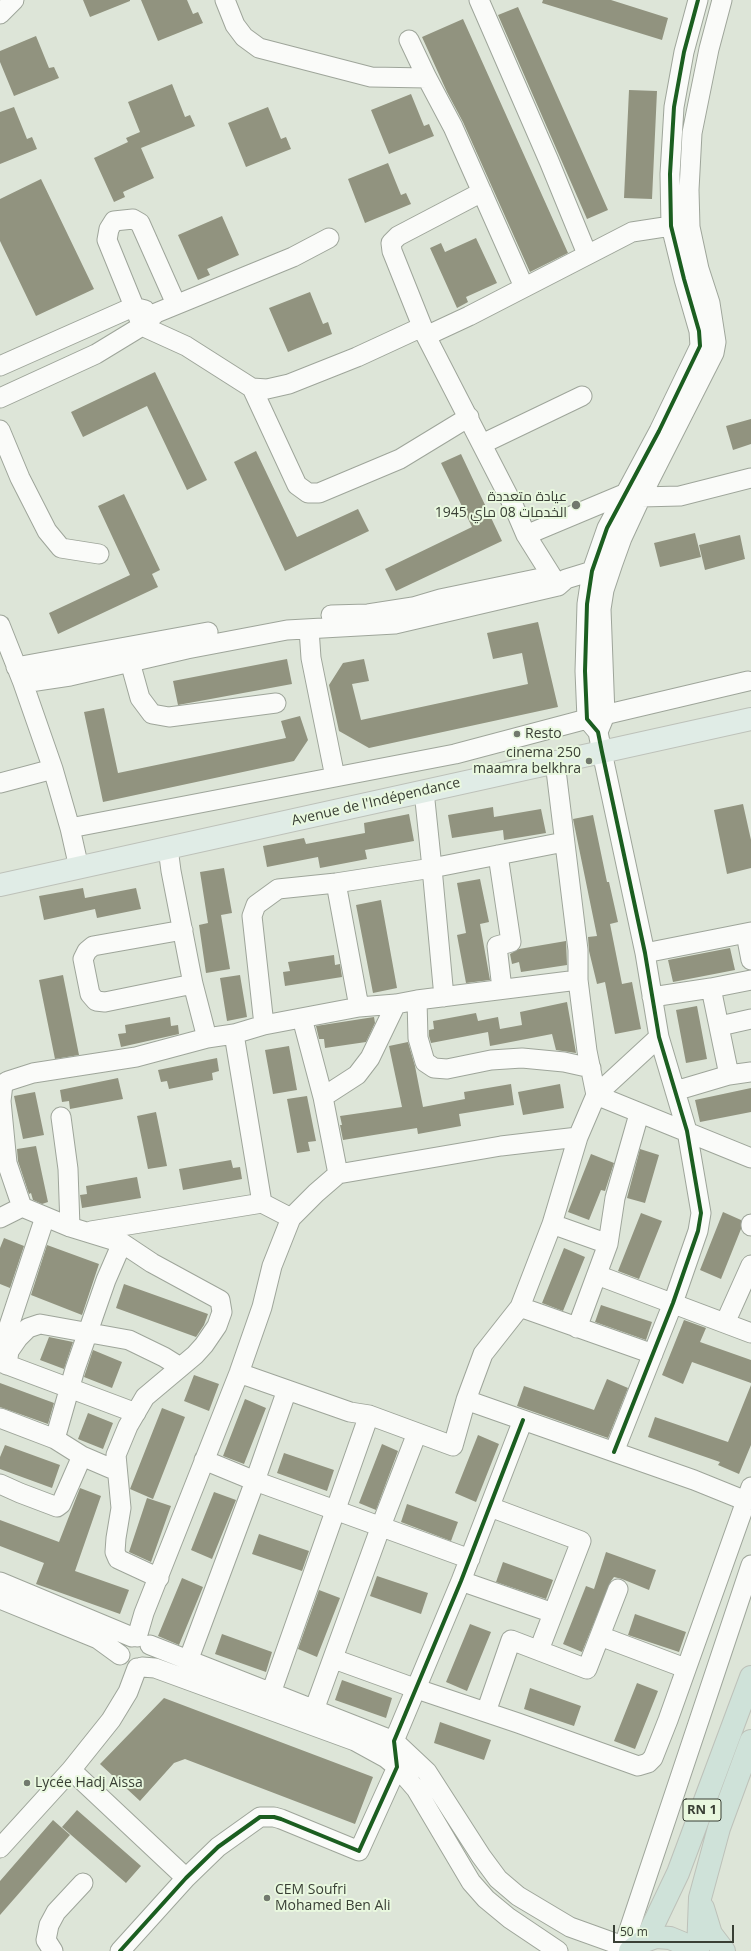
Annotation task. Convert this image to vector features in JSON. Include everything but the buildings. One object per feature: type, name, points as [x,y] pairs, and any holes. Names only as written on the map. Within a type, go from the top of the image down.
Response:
[{"type":"highway","name":"RN 1","points":[[633,1946],[678,1874],[751,1677]]},
{"type":"highway","name":"RN 1","points":[[698,1951],[700,1898],[719,1828],[751,1741]]},
{"type":"highway","points":[[700,1898],[711,1934],[724,1951]]},
{"type":"highway","points":[[633,1946],[656,1937],[670,1938],[682,1943],[692,1951]]},
{"type":"main road","name":"Avenue de l'Indépendance","points":[[0,885],[555,762],[598,729],[751,719]]},
{"type":"street","points":[[0,14],[14,0]]},
{"type":"street","points":[[225,0],[235,25],[244,37],[259,48],[371,78],[427,78]]},
{"type":"street","points":[[479,0],[550,161],[587,254]]},
{"type":"street","points":[[594,608],[604,590],[622,538],[633,495],[659,431],[700,346],[699,331],[671,226],[670,174],[674,107],[684,52],[698,0]]},
{"type":"street","points":[[614,1452],[673,1303],[698,1231],[701,1213],[686,1131],[659,1037],[644,953],[598,729],[592,571],[607,528],[633,495],[714,353],[714,328],[710,303],[699,269],[690,227],[689,190],[692,133],[706,63],[722,0]]},
{"type":"street","points":[[409,40],[453,127],[524,287]]},
{"type":"street","points":[[684,52],[706,63]]},
{"type":"street","points":[[482,192],[398,236],[391,243],[392,251],[424,331],[469,417],[526,535],[558,580]]},
{"type":"street","points":[[176,304],[140,223],[133,219],[114,221],[109,229],[107,240],[133,307],[186,346],[252,388],[267,389],[289,384],[424,331],[469,316],[632,232],[671,226],[690,227]]},
{"type":"street","points":[[0,398],[96,354],[176,304],[293,257],[329,238]]},
{"type":"street","points":[[0,366],[133,307]]},
{"type":"street","points":[[252,388],[297,485],[308,493],[319,493],[400,459],[469,417]]},
{"type":"street","points":[[482,444],[582,396]]},
{"type":"street","points":[[0,430],[20,478],[47,530],[61,548],[99,554]]},
{"type":"street","points":[[526,535],[633,495],[680,496],[751,478]]},
{"type":"street","points":[[20,675],[70,676],[260,635],[309,629],[395,624],[592,571]]},
{"type":"street","points":[[20,675],[282,618],[368,614],[558,580]]},
{"type":"street","points":[[0,625],[20,675],[53,769],[70,828],[79,868]]},
{"type":"street","points":[[309,629],[311,658],[335,777]]},
{"type":"street","points":[[130,662],[140,698],[152,714],[169,717],[276,704]]},
{"type":"street","points":[[70,828],[455,754],[598,729],[748,681]]},
{"type":"street","points":[[555,762],[578,950],[578,980],[596,1095]]},
{"type":"street","points":[[0,783],[53,769]]},
{"type":"street","points":[[424,791],[444,996]]},
{"type":"street","points":[[264,1025],[252,916],[256,905],[278,889],[336,883],[432,868],[564,842]]},
{"type":"street","points":[[168,848],[194,984],[207,1038]]},
{"type":"street","points":[[498,855],[511,942],[497,946],[502,989]]},
{"type":"street","points":[[336,883],[359,1006]]},
{"type":"street","points":[[183,930],[93,946],[87,951],[83,959],[90,994],[96,1001],[105,1002],[194,984]]},
{"type":"street","points":[[644,953],[748,933],[751,960]]},
{"type":"street","points":[[159,1578],[118,1559],[115,1552],[116,1538],[122,1508],[116,1455],[145,1397],[195,1355],[217,1326],[222,1312],[220,1300],[152,1263],[122,1243],[78,1229],[22,1207],[7,1163],[1,1101],[3,1084],[8,1080],[33,1073],[136,1057],[207,1038],[234,1034],[264,1025],[359,1006],[396,1004],[444,996],[578,980]]},
{"type":"street","points":[[652,997],[751,980]]},
{"type":"street","points":[[711,988],[720,1026],[729,1076]]},
{"type":"street","points":[[417,1000],[418,1038],[425,1062],[434,1068],[447,1069],[491,1060],[522,1058],[564,1062],[591,1068]]},
{"type":"street","points":[[323,1097],[357,1076],[370,1058],[396,1004]]},
{"type":"street","points":[[302,1018],[323,1097],[338,1174]]},
{"type":"street","points":[[720,1026],[751,1019]]},
{"type":"street","points":[[234,1034],[262,1204]]},
{"type":"street","points":[[239,1373],[350,1412],[369,1416],[452,1446],[466,1400],[483,1354],[520,1307],[552,1224],[578,1137],[596,1095],[659,1037]]},
{"type":"street","points":[[675,1091],[729,1076],[751,1072]]},
{"type":"street","points":[[596,1095],[639,1114],[686,1131],[751,1158]]},
{"type":"street","points":[[577,1328],[608,1244],[615,1198],[639,1114]]},
{"type":"street","points":[[61,1117],[78,1229]]},
{"type":"street","points":[[0,1848],[71,1770],[120,1707],[140,1668],[150,1660],[151,1655],[140,1640],[144,1613],[239,1373],[262,1307],[272,1266],[291,1218],[338,1174],[501,1146],[578,1137]]},
{"type":"street","points":[[78,1229],[262,1204],[291,1218]]},
{"type":"street","points":[[1,1220],[22,1207]]},
{"type":"street","points":[[2,1360],[46,1217]]},
{"type":"street","points":[[552,1224],[608,1244]]},
{"type":"street","points":[[55,1440],[70,1387],[106,1280],[122,1243]]},
{"type":"street","points":[[725,1323],[751,1265]]},
{"type":"street","points":[[596,1275],[751,1333]]},
{"type":"street","points":[[520,1307],[653,1354]]},
{"type":"street","points":[[2,1360],[28,1328],[40,1324],[130,1340],[180,1367]]},
{"type":"street","points":[[2,1360],[136,1413]]},
{"type":"street","points":[[188,1661],[287,1390]]},
{"type":"street","points":[[334,1659],[638,1766],[648,1763],[653,1758],[721,1575],[748,1494],[694,1480],[466,1400]]},
{"type":"street","points":[[272,1693],[369,1416]]},
{"type":"street","points":[[120,1951],[186,1878],[218,1847],[260,1817],[274,1817],[359,1851],[397,1767],[394,1741],[470,1559],[524,1420]]},
{"type":"street","points":[[2,1425],[55,1440],[82,1456],[118,1471]]},
{"type":"street","points":[[314,1710],[334,1659],[381,1526],[417,1433]]},
{"type":"street","points":[[0,1484],[56,1507],[61,1504],[82,1456]]},
{"type":"street","points":[[204,1460],[255,1481],[470,1559]]},
{"type":"street","points":[[490,1507],[581,1541],[539,1650]]},
{"type":"street","points":[[0,1582],[188,1661],[394,1741],[427,1772],[481,1856],[498,1879],[513,1892],[546,1914],[570,1927],[633,1946],[751,1565]]},
{"type":"street","points":[[461,1581],[553,1613]]},
{"type":"street","points":[[486,1712],[511,1640],[588,1669],[618,1589]]},
{"type":"street","points":[[0,1599],[98,1640],[120,1655],[128,1666],[155,1668],[355,1741],[374,1750],[397,1767],[416,1789],[471,1882],[486,1899],[509,1918],[558,1951]]},
{"type":"street","points":[[600,1636],[686,1668]]},
{"type":"street","points":[[120,1655],[124,1642],[140,1640]]},
{"type":"street","points":[[71,1770],[186,1878]]},
{"type":"street","points":[[53,1951],[46,1940],[49,1925],[56,1912],[83,1883]]},
{"type":"cycle path","points":[[614,1452],[673,1303],[698,1231],[701,1213],[687,1131],[659,1037],[645,953],[598,732],[587,719],[585,671],[587,604],[592,571],[607,528],[659,431],[700,346],[699,331],[671,226],[670,174],[674,107],[684,52],[698,0]]},
{"type":"cycle path","points":[[120,1951],[186,1878],[218,1847],[260,1817],[274,1817],[281,1819],[359,1851],[397,1767],[394,1741],[461,1581],[523,1420]]},
{"type":"place","name":"عيادة متعددة الخدمات 08 ماي 1945","points":[[576,505]]},
{"type":"place","name":"Resto","points":[[517,734]]},
{"type":"place","name":"cinema 250 maamra belkhra","points":[[589,761]]},
{"type":"place","name":"Lycée Hadj Aissa","points":[[27,1783]]},
{"type":"place","name":"CEM Soufri Mohamed Ben Ali","points":[[267,1898]]}]
